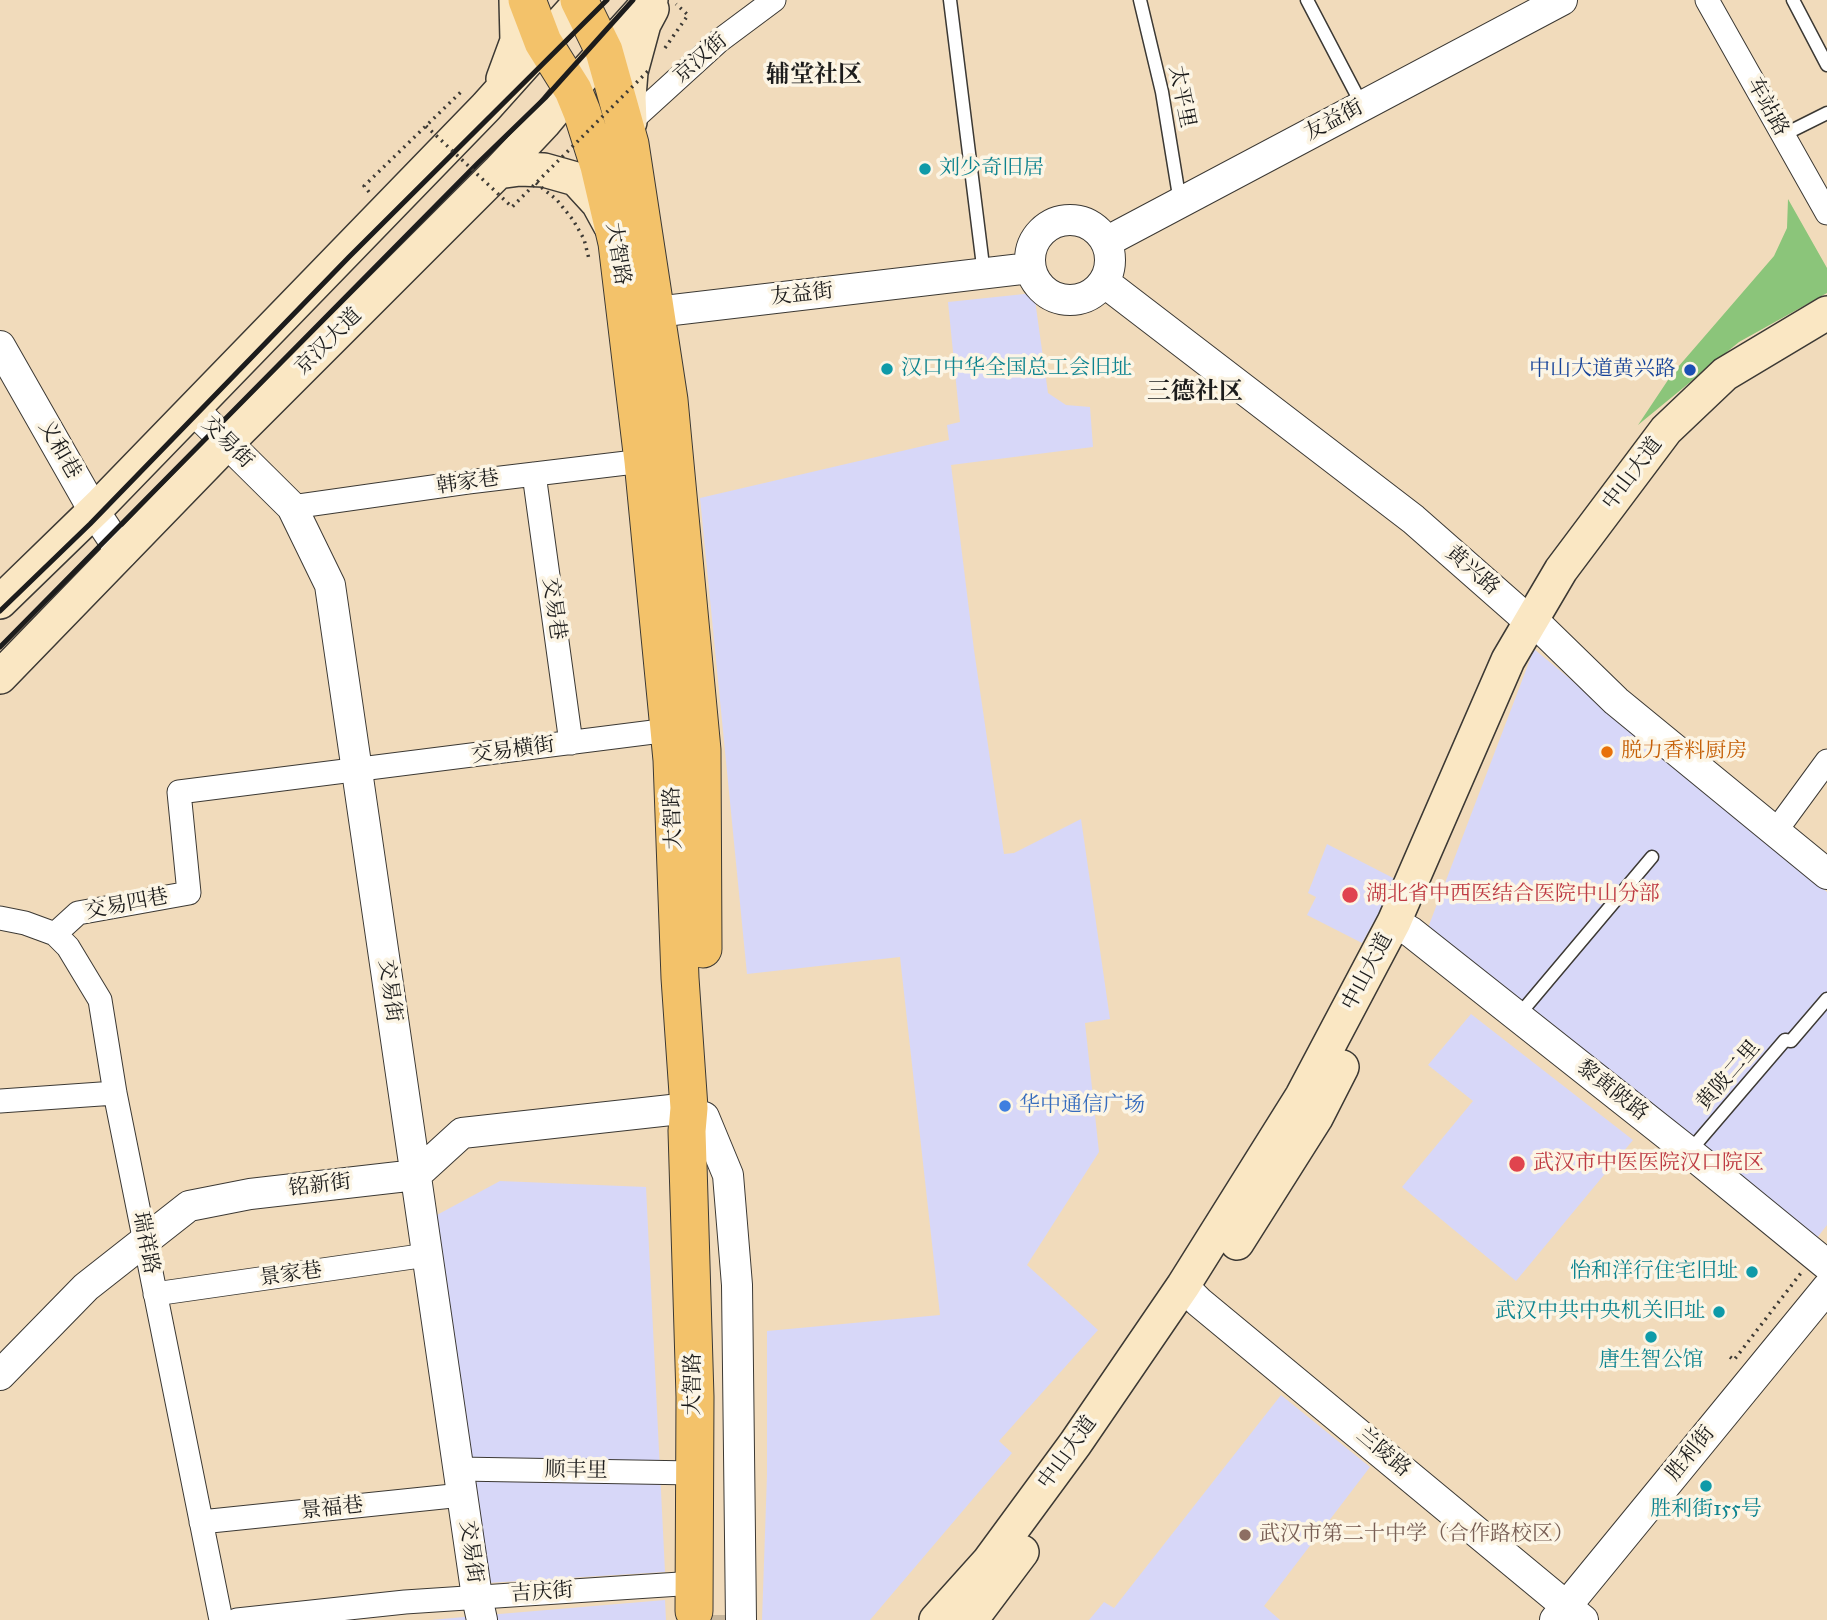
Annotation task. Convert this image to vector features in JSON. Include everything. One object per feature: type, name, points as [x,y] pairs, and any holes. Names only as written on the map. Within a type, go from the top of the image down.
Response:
[{"type":"main road","points":[[0,602],[94,511],[192,409],[479,95],[508,69],[517,41],[516,0]]},
{"type":"main road","name":"大智路","points":[[527,0],[543,42],[573,90],[599,166],[603,251],[643,461],[669,730],[680,978],[697,1113],[711,1337],[707,1607]]},
{"type":"main road","points":[[631,122],[631,72],[653,0]]},
{"type":"main road","name":"京汉大道","points":[[0,677],[226,444],[498,172],[573,90],[604,51],[653,0]]},
{"type":"main road","points":[[479,95],[543,42],[580,1]]},
{"type":"main road","name":"大智路","points":[[580,1],[604,51],[631,144],[669,400],[702,750],[697,1113],[687,1131],[694,1369],[694,1473],[707,1607]]},
{"type":"main road","points":[[498,172],[544,170],[576,179],[607,217],[603,251]]},
{"type":"main road","name":"中山大道","points":[[1536,625],[1561,570],[1666,430],[1726,373],[1827,313]]},
{"type":"main road","name":"中山大道","points":[[936,1620],[978,1610],[989,1560],[1191,1294],[1302,1096],[1402,927],[1508,660],[1690,432],[1739,391],[1827,336]]},
{"type":"street","name":"京汉街","points":[[631,122],[719,41],[774,0]]},
{"type":"street","name":"车站路","points":[[1707,0],[1827,214]]},
{"type":"street","name":"友益街","points":[[1106,242],[1556,1]]},
{"type":"street","points":[[1074,220],[1086,223],[1098,231],[1106,242],[1110,270],[1104,282],[1085,298],[1071,301],[1057,299],[1045,292],[1035,281],[1030,268],[1031,250],[1037,237],[1047,227],[1074,220]]},
{"type":"street","name":"友益街","points":[[656,312],[1030,268]]},
{"type":"street","name":"黄兴路","points":[[1104,282],[1413,519],[1536,625],[1616,702],[1827,874]]},
{"type":"street","name":"义和巷","points":[[0,346],[94,511],[122,553]]},
{"type":"street","name":"交易街","points":[[192,409],[292,507],[330,584],[480,1609]]},
{"type":"street","name":"韩家巷","points":[[292,507],[643,461]]},
{"type":"street","name":"交易巷","points":[[534,474],[571,743]]},
{"type":"street","name":"交易横街","points":[[179,792],[669,730]]},
{"type":"street","points":[[1775,832],[1827,761]]},
{"type":"street","name":"交易四巷","points":[[55,934],[78,914],[189,893],[179,792]]},
{"type":"street","points":[[0,918],[25,923],[55,934]]},
{"type":"street","name":"黎黄陂路","points":[[1402,927],[1689,1152],[1820,1259]]},
{"type":"street","name":"瑞祥路","points":[[55,934],[68,947],[100,1000],[115,1093],[221,1620]]},
{"type":"street","points":[[0,1101],[115,1093]]},
{"type":"street","points":[[416,1175],[462,1133],[697,1113]]},
{"type":"street","name":"铭新街","points":[[0,1374],[86,1287],[189,1206],[250,1194],[416,1175]]},
{"type":"street","name":"景家巷","points":[[155,1294],[427,1255]]},
{"type":"street","name":"胜利街","points":[[1568,1615],[1827,1288]]},
{"type":"street","name":"兰陵路","points":[[1191,1294],[1568,1615]]},
{"type":"street","name":"顺丰里","points":[[460,1482],[694,1473]]},
{"type":"street","name":"景福巷","points":[[201,1522],[460,1482]]},
{"type":"street","name":"吉庆街","points":[[237,1620],[405,1602],[480,1609],[707,1607]]},
{"type":"lane","points":[[950,0],[984,274]]},
{"type":"lane","name":"太平里","points":[[1140,0],[1162,92],[1181,203]]},
{"type":"lane","points":[[1307,0],[1363,106]]},
{"type":"lane","points":[[1795,1],[1826,59]]},
{"type":"lane","points":[[1783,135],[1827,113]]},
{"type":"lane","points":[[1518,1017],[1652,857]]},
{"type":"lane","name":"黄陂二里","points":[[1689,1152],[1785,1040],[1791,1041],[1827,999]]},
{"type":"path","points":[[426,126],[512,207],[650,69],[688,15],[673,0]]},
{"type":"path","points":[[364,186],[426,126],[479,95]]},
{"type":"path","points":[[536,183],[557,200],[584,239],[603,251]]},
{"type":"path","points":[[1730,1357],[1734,1360],[1800,1275],[1820,1259]]},
{"type":"shaded area","points":[[1034,293],[1048,393],[1066,405],[1090,407],[1093,447],[951,465],[974,650],[1004,854],[1014,853],[1081,819],[1110,1019],[1085,1023],[1099,1152],[1027,1265],[1098,1330],[999,1441],[1012,1453],[870,1620],[762,1620],[767,1475],[767,1331],[940,1315],[900,957],[747,974],[700,498],[949,440],[947,425],[960,422],[948,302]]},
{"type":"shaded area","points":[[1534,649],[1827,892],[1827,1225],[1817,1238],[1426,933]]},
{"type":"shaded area","name":"湖北省中西医结合医院中山分部","points":[[1327,844],[1397,880],[1362,943],[1307,915],[1316,897],[1308,893]]},
{"type":"shaded area","name":"武汉市中医医院汉口院区","points":[[1471,1014],[1633,1140],[1516,1281],[1402,1187],[1473,1101],[1428,1065]]},
{"type":"shaded area","points":[[500,1181],[646,1187],[665,1572],[487,1583],[435,1216]]},
{"type":"shaded area","name":"武汉市第二十中学（合作路校区）","points":[[1281,1395],[1370,1467],[1264,1606],[1280,1620],[1089,1620],[1104,1602],[1114,1608]]},
{"type":"shaded area","points":[[665,1600],[666,1620],[431,1620],[464,1617]]},
{"type":"green space","points":[[1788,199],[1827,268],[1827,293],[1739,342],[1638,425],[1672,374],[1774,256],[1787,228]]},
{"type":"tunnel","points":[[713,1615],[713,1620]]},
{"type":"railway","points":[[0,611],[90,524],[349,257],[607,0]]},
{"type":"railway","points":[[0,647],[545,98],[633,0]]},
{"type":"place","name":"刘少奇旧居","points":[[925,169]]},
{"type":"place","name":"汉口中华全国总工会旧址","points":[[887,369]]},
{"type":"place","name":"中山大道黄兴路","points":[[1690,370]]},
{"type":"place","name":"脱力香料厨房","points":[[1607,752]]},
{"type":"place","name":"湖北省中西医结合医院中山分部","points":[[1350,895]]},
{"type":"place","name":"华中通信广场","points":[[1005,1106]]},
{"type":"place","name":"武汉市中医医院汉口院区","points":[[1517,1164]]},
{"type":"place","name":"怡和洋行住宅旧址","points":[[1752,1272]]},
{"type":"place","name":"武汉中共中央机关旧址","points":[[1719,1312]]},
{"type":"place","name":"唐生智公馆","points":[[1651,1337]]},
{"type":"place","name":"胜利街155号","points":[[1706,1486]]},
{"type":"place","name":"武汉市第二十中学（合作路校区）","points":[[1245,1535]]},
{"type":"district","name":"辅堂社区","points":[[814,76]]},
{"type":"district","name":"三德社区","points":[[1195,393]]}]
